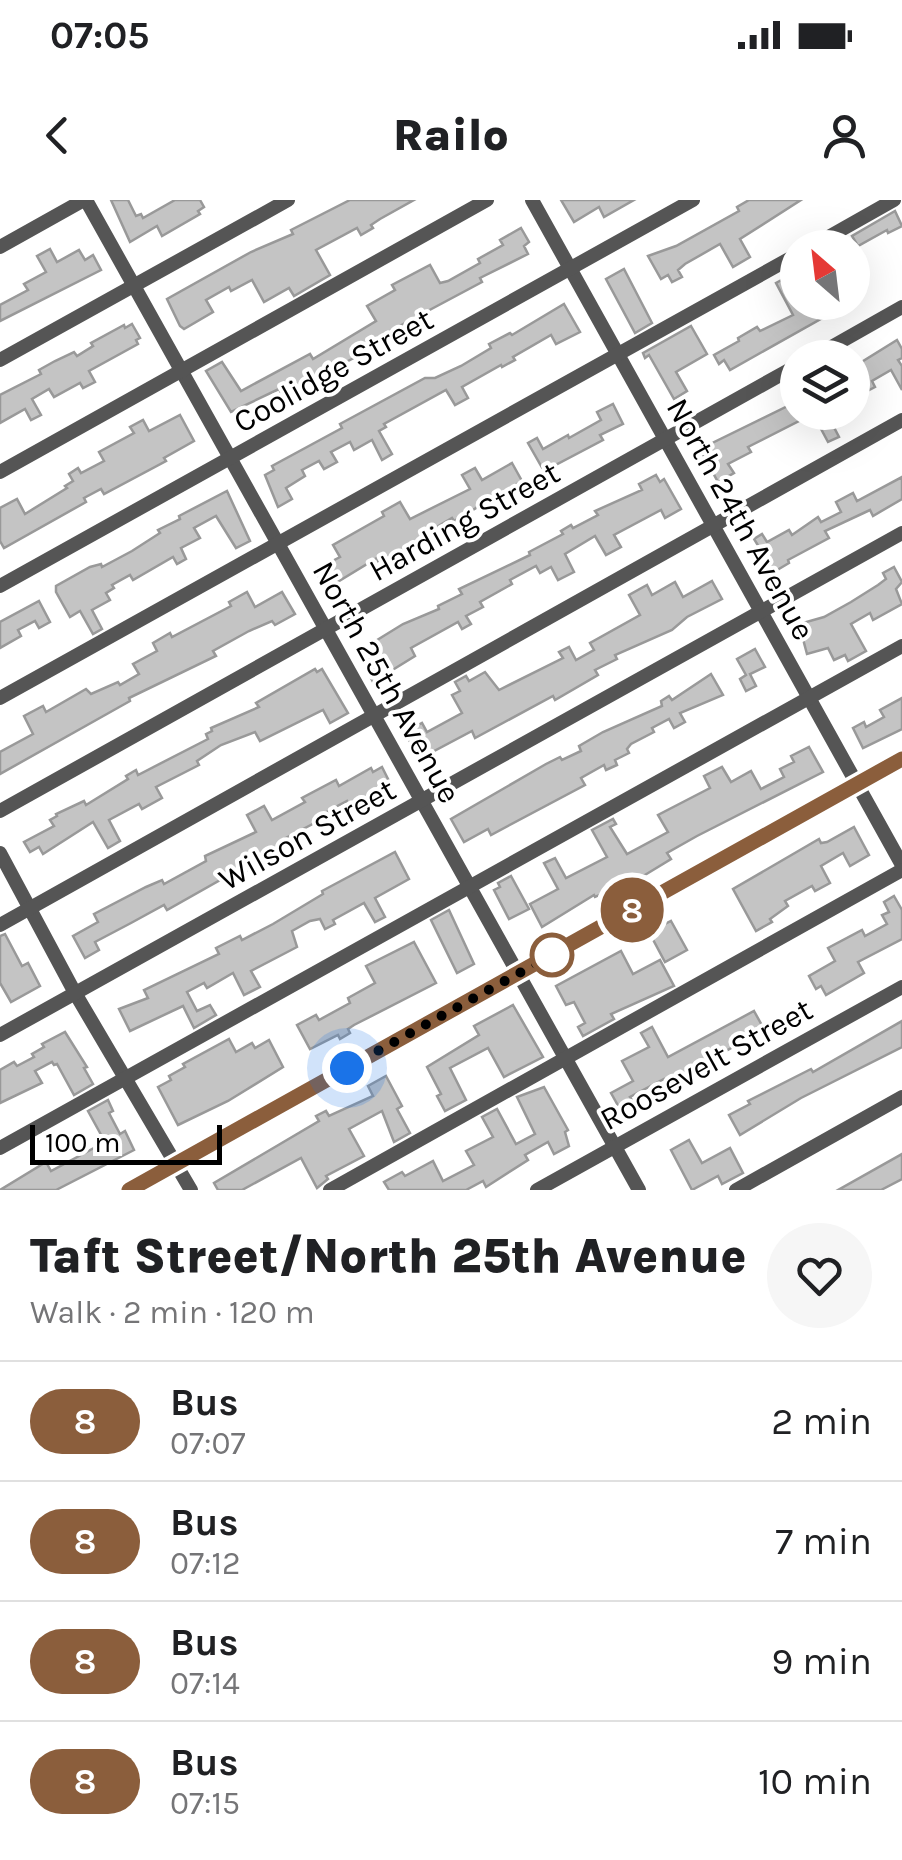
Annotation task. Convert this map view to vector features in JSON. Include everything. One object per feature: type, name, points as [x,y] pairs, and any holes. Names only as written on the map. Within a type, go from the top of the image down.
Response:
[{"type":"street","points":[[0,247],[85,200]]},
{"type":"street","name":"North 25th Avenue","points":[[85,200],[639,1190]]},
{"type":"street","points":[[0,360],[288,200]]},
{"type":"street","points":[[0,472],[487,200]]},
{"type":"street","name":"North 24th Avenue","points":[[532,200],[902,868]]},
{"type":"street","name":"Coolidge Street","points":[[0,586],[693,200]]},
{"type":"street","points":[[841,230],[894,200]]},
{"type":"street","points":[[0,698],[780,264]]},
{"type":"street","points":[[843,340],[902,306]]},
{"type":"street","name":"Harding Street","points":[[0,811],[780,376]]},
{"type":"street","points":[[0,925],[902,420]]},
{"type":"street","name":"Wilson Street","points":[[0,1036],[902,534]]},
{"type":"street","points":[[0,1148],[902,646]]},
{"type":"street","points":[[129,1190],[902,759]]},
{"type":"street","points":[[0,853],[75,993],[191,1190]]},
{"type":"street","points":[[330,1190],[902,868]]},
{"type":"street","name":"Roosevelt Street","points":[[537,1190],[902,987]]},
{"type":"street","points":[[736,1190],[902,1097]]},
{"type":"building","points":[[111,200],[128,200],[136,216],[141,214],[143,218],[175,200],[200,200],[204,207],[198,211],[200,214],[162,236],[157,226],[130,242]]},
{"type":"building","points":[[350,200],[414,200],[361,235],[357,228],[316,250],[330,275],[294,296],[289,288],[264,302],[252,280],[206,300],[213,312],[184,329],[180,326],[167,299]]},
{"type":"building","points":[[561,200],[634,200],[604,217],[599,207],[574,222]]},
{"type":"building","points":[[749,200],[801,200],[740,239],[750,257],[733,267],[720,244],[678,270],[682,277],[672,282],[668,275],[661,279],[648,256],[676,246],[739,211],[737,207]]},
{"type":"building","points":[[895,211],[902,226],[870,239],[870,230],[862,230]]},
{"type":"building","points":[[521,228],[529,242],[524,246],[528,254],[379,337],[381,341],[375,347],[282,395],[279,389],[231,412],[206,371],[222,362],[241,391],[310,354],[313,359],[376,321],[367,306],[395,290],[392,285],[430,265],[440,283],[448,281],[480,263],[478,259],[503,245],[500,240]]},
{"type":"building","points":[[50,249],[57,262],[79,250],[85,260],[93,255],[101,270],[0,321],[0,305],[28,290],[24,284],[46,272],[37,256]]},
{"type":"building","points":[[624,269],[652,323],[635,333],[606,279]]},
{"type":"building","points":[[564,304],[580,332],[556,344],[551,335],[513,357],[515,360],[462,387],[468,398],[455,405],[446,390],[384,424],[386,427],[379,431],[392,454],[382,460],[372,440],[354,450],[350,442],[331,452],[337,462],[324,469],[319,461],[302,470],[305,476],[286,488],[292,499],[278,507],[265,475],[274,470],[272,466],[425,378],[435,378],[461,366],[491,348],[489,344]]},
{"type":"building","points":[[783,320],[819,320],[730,370],[724,360],[719,364],[714,355],[757,327],[760,331]]},
{"type":"building","points":[[132,324],[140,338],[136,340],[138,344],[89,371],[95,382],[83,388],[80,383],[54,397],[49,389],[32,399],[41,415],[31,420],[25,409],[0,423],[0,395],[41,374],[39,370],[55,361],[74,352],[77,356],[93,346],[91,343]]},
{"type":"building","points":[[691,326],[707,354],[676,372],[687,391],[674,399],[649,355],[645,358],[643,353]]},
{"type":"building","points":[[897,340],[902,349],[902,358],[898,360],[902,366],[902,390],[891,370],[872,381],[875,387],[870,390],[870,357]]},
{"type":"building","points":[[613,404],[623,424],[600,435],[603,440],[544,471],[528,443],[537,438],[543,449],[568,435],[569,438],[601,420],[597,412]]},
{"type":"building","points":[[780,410],[781,430],[748,447],[751,452],[728,464],[734,473],[718,482],[700,449]]},
{"type":"building","points":[[180,415],[194,441],[164,458],[166,461],[104,494],[101,489],[84,498],[86,502],[4,548],[0,541],[0,508],[17,499],[25,514],[67,488],[73,481],[69,474],[78,468],[81,473],[104,461],[99,452],[134,433],[130,427],[143,420],[149,431]]},
{"type":"building","points":[[822,430],[835,430],[839,437],[828,442]]},
{"type":"building","points":[[512,463],[522,481],[435,528],[418,539],[420,542],[378,561],[377,558],[326,589],[315,570],[340,557],[333,545],[384,516],[382,512],[400,502],[410,519],[470,489],[462,475],[475,468],[482,480]]},
{"type":"building","points":[[656,475],[660,482],[664,479],[681,509],[665,518],[661,510],[614,535],[621,547],[606,555],[595,536],[565,554],[574,572],[558,580],[551,567],[540,573],[536,566],[510,580],[512,584],[480,602],[483,607],[466,616],[471,624],[462,629],[458,622],[411,648],[415,656],[373,682],[367,670],[371,668],[361,650],[403,624],[439,609],[438,606],[462,594],[459,589],[530,555],[529,552],[563,534],[561,531],[571,525],[573,528],[598,515],[595,511],[642,490],[639,484]]},
{"type":"building","points":[[902,477],[902,499],[873,516],[870,510],[825,531],[829,538],[767,576],[756,556],[762,552],[754,539],[762,534],[767,542],[789,530],[792,535],[818,517],[821,522],[841,512],[836,502],[853,493],[857,501]]},
{"type":"building","points":[[227,491],[250,541],[236,548],[216,516],[194,528],[200,538],[181,548],[186,559],[177,564],[173,557],[133,580],[130,575],[112,585],[114,588],[106,593],[110,600],[92,610],[102,629],[93,634],[80,611],[70,617],[56,586],[90,567],[102,567],[132,551],[160,533],[158,530],[180,519],[179,516]]},
{"type":"building","points":[[894,567],[902,582],[896,589],[902,604],[873,620],[870,613],[851,624],[866,651],[848,661],[845,655],[834,660],[828,648],[807,654],[799,624],[824,617],[851,602],[886,579],[883,573]]},
{"type":"building","points":[[712,581],[722,599],[687,617],[672,630],[615,655],[617,659],[595,670],[598,675],[475,738],[472,731],[419,759],[405,732],[422,723],[427,732],[462,713],[452,695],[460,691],[455,682],[466,676],[469,681],[485,672],[499,690],[563,658],[559,652],[569,647],[576,660],[594,650],[590,643],[640,615],[629,595],[647,585],[652,595],[675,582],[683,597]]},
{"type":"building","points":[[247,592],[255,607],[282,592],[295,614],[275,625],[272,621],[249,631],[213,651],[216,656],[129,698],[130,701],[0,774],[0,752],[33,734],[24,716],[43,706],[46,712],[86,689],[91,694],[118,682],[120,685],[139,674],[133,664],[157,651],[153,643],[231,606],[229,602]]},
{"type":"building","points":[[39,601],[50,622],[39,628],[35,621],[18,630],[21,636],[0,648],[0,622]]},
{"type":"building","points":[[755,649],[765,667],[750,674],[756,686],[746,691],[740,679],[746,675],[737,659]]},
{"type":"building","points":[[315,669],[322,669],[348,713],[330,723],[323,710],[260,741],[255,732],[221,745],[197,761],[199,765],[156,787],[162,798],[142,809],[139,804],[109,820],[120,841],[108,848],[93,822],[43,854],[39,847],[30,852],[24,842],[54,826],[50,820],[56,814],[84,801],[86,805],[136,770],[138,775],[208,739],[206,734],[211,728],[259,707],[256,703]]},
{"type":"building","points":[[711,674],[723,695],[680,713],[685,722],[674,728],[669,719],[652,728],[654,732],[631,744],[629,753],[615,760],[617,765],[606,770],[604,765],[581,778],[585,785],[491,835],[488,829],[464,842],[451,819],[546,764],[581,751],[579,746],[603,732],[662,706],[661,701],[669,696],[672,700]]},
{"type":"building","points":[[902,698],[902,729],[863,748],[853,728],[864,722],[866,727],[884,717],[880,710]]},
{"type":"building","points":[[809,747],[823,772],[697,836],[667,853],[671,859],[640,878],[594,895],[542,927],[530,904],[558,889],[544,863],[555,858],[566,878],[607,857],[592,830],[613,819],[616,824],[610,827],[627,854],[668,832],[658,815],[710,788],[704,776],[722,767],[731,782],[751,771],[761,789],[784,777],[780,769],[794,762],[791,756]]},
{"type":"building","points":[[382,767],[389,781],[381,785],[384,791],[350,807],[347,801],[328,811],[330,815],[282,840],[285,845],[255,861],[257,865],[240,874],[238,870],[167,910],[164,905],[95,942],[99,950],[85,958],[73,936],[98,922],[94,914],[162,880],[164,884],[206,861],[205,856],[256,832],[247,815],[264,806],[272,820],[336,780],[339,786],[371,768],[373,772]]},
{"type":"building","points":[[854,827],[869,855],[850,866],[843,853],[821,866],[830,883],[815,891],[812,886],[785,901],[788,906],[756,931],[733,889],[819,839],[821,843],[827,842]]},
{"type":"building","points":[[395,852],[409,879],[375,898],[385,917],[375,922],[364,903],[333,920],[335,924],[325,929],[320,919],[310,921],[292,931],[297,947],[251,971],[260,987],[244,995],[233,973],[207,988],[204,983],[187,992],[197,1011],[210,1005],[216,1015],[194,1028],[183,1006],[130,1031],[119,1009],[148,998],[144,990],[219,954],[216,948],[273,924],[323,894],[322,891]]},
{"type":"building","points":[[511,876],[529,909],[509,919],[494,890]]},
{"type":"building","points":[[894,896],[902,910],[902,939],[858,962],[864,973],[826,995],[821,986],[816,989],[809,976],[835,961],[828,948],[862,930],[865,936],[887,924],[882,915],[889,912],[884,902]]},
{"type":"building","points":[[449,910],[474,964],[457,973],[431,920]]},
{"type":"building","points":[[671,921],[687,950],[665,962],[649,932]]},
{"type":"building","points":[[5,934],[22,966],[28,963],[40,986],[11,1002],[0,983],[0,936]]},
{"type":"building","points":[[414,942],[436,983],[354,1025],[340,1039],[338,1035],[310,1049],[297,1025],[316,1015],[319,1020],[350,1003],[348,998],[375,983],[366,966]]},
{"type":"building","points":[[621,951],[633,974],[660,960],[674,986],[611,1014],[614,1019],[583,1036],[578,1027],[585,1023],[574,1002],[566,1005],[556,986]]},
{"type":"building","points":[[513,1005],[543,1057],[504,1077],[488,1048],[450,1068],[466,1100],[445,1111],[427,1067],[479,1035],[474,1026]]},
{"type":"building","points":[[754,1011],[764,1029],[667,1085],[664,1079],[630,1097],[633,1102],[620,1109],[611,1093],[633,1081],[622,1061],[649,1047],[641,1033],[652,1027],[668,1057]]},
{"type":"building","points":[[902,1021],[902,1047],[801,1098],[740,1135],[729,1115],[750,1104],[748,1101],[811,1069],[813,1072]]},
{"type":"building","points":[[65,1032],[93,1084],[74,1095],[57,1064],[52,1062],[35,1071],[42,1083],[0,1103],[0,1070],[34,1057],[32,1054],[44,1047],[42,1044]]},
{"type":"building","points":[[229,1039],[236,1052],[269,1040],[283,1067],[228,1101],[178,1125],[158,1087],[171,1080],[169,1076],[185,1067],[183,1064]]},
{"type":"building","points":[[386,1076],[402,1106],[397,1109],[410,1133],[394,1142],[382,1111],[349,1129],[364,1156],[326,1176],[328,1179],[317,1188],[301,1158],[242,1190],[218,1190],[214,1183],[319,1121],[316,1116],[326,1111],[329,1116],[373,1096],[368,1086]]},
{"type":"building","points":[[544,1087],[568,1130],[565,1132],[569,1146],[554,1154],[548,1142],[486,1187],[483,1181],[466,1190],[389,1190],[384,1182],[433,1161],[443,1181],[474,1165],[466,1151],[493,1137],[482,1117],[497,1109],[516,1144],[535,1134],[517,1097]]},
{"type":"building","points":[[108,1100],[113,1111],[109,1113],[120,1134],[125,1131],[134,1150],[56,1190],[0,1190],[46,1162],[51,1171],[105,1142],[88,1111]]},
{"type":"building","points":[[689,1140],[702,1163],[730,1148],[743,1173],[722,1184],[718,1176],[692,1190],[671,1150]]},
{"type":"building","points":[[902,1154],[902,1179],[881,1190],[838,1190]]},
{"type":"bus line","name":"8","points":[[129,1190],[902,759]]},
{"type":"route","points":[[347,1068],[552,955]]}]
